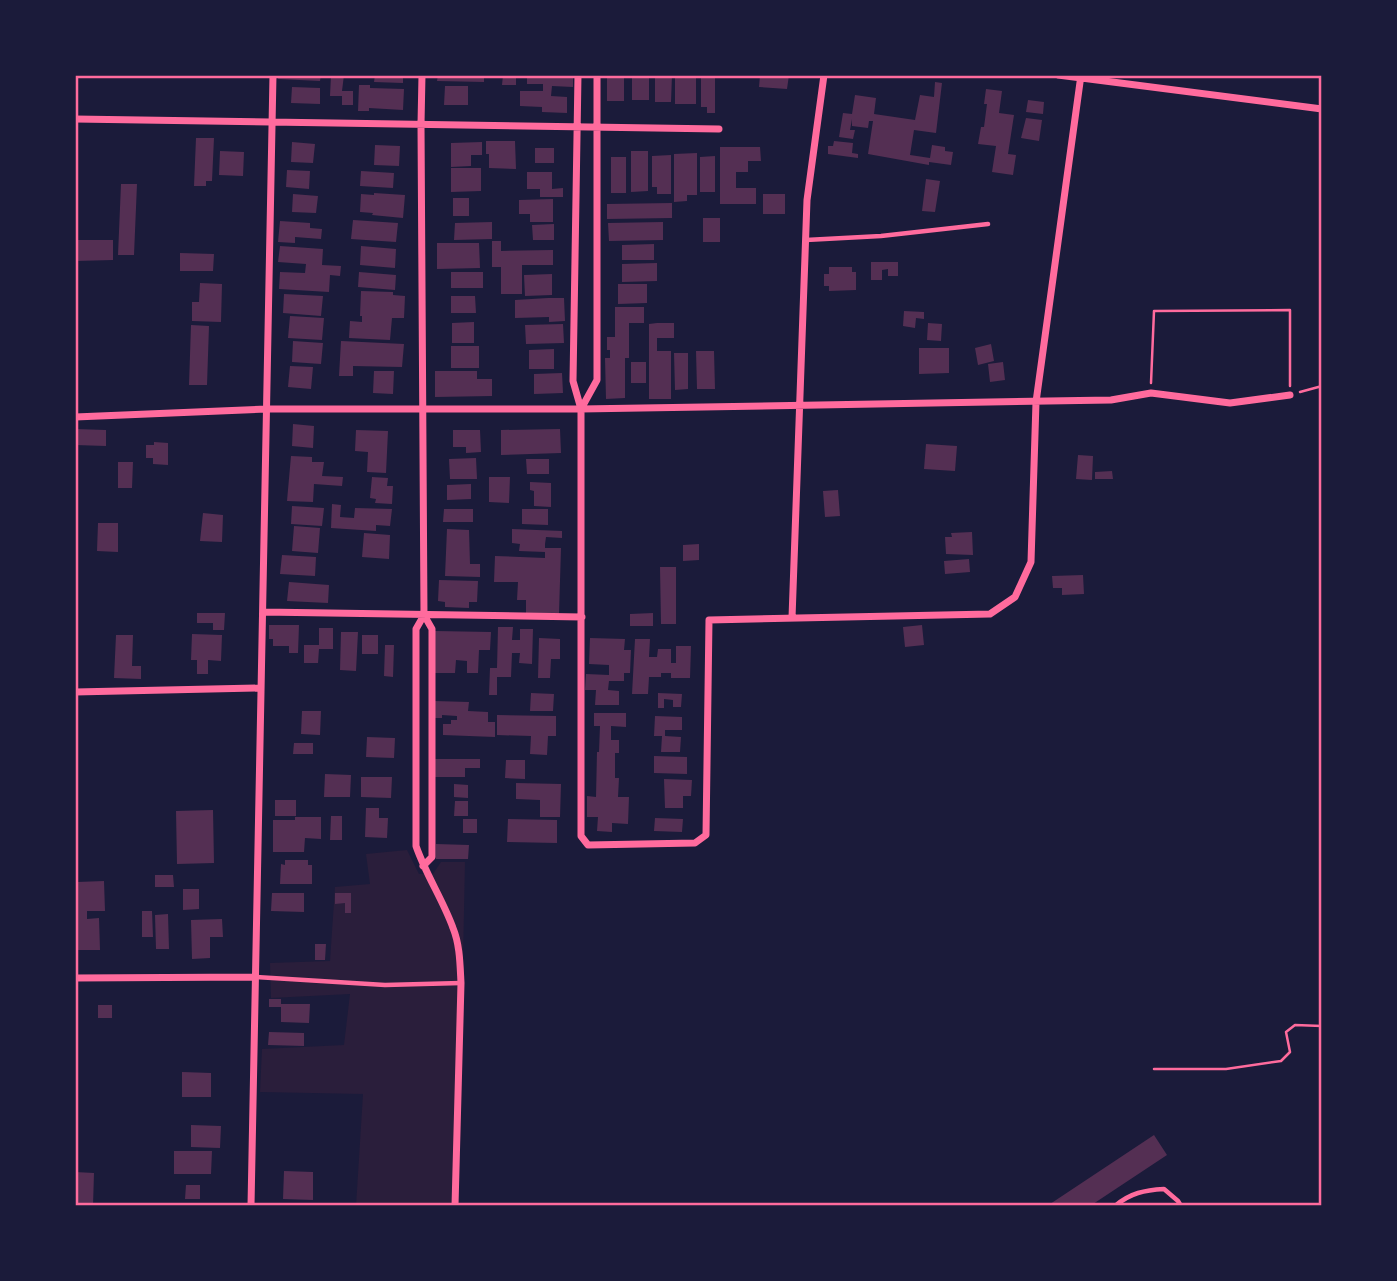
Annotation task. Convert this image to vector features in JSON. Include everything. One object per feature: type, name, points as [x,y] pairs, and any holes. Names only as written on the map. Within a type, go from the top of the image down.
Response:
[{"type":"street","points":[[251,1206],[273,75]]},
{"type":"street","points":[[422,75],[424,615],[432,629],[432,857],[423,866]]},
{"type":"street","points":[[578,75],[573,381],[581,409],[581,836],[588,845],[695,843],[706,835],[709,620],[990,614],[1015,597],[1031,562],[1036,402],[1081,77]]},
{"type":"street","points":[[581,409],[597,380],[597,75]]},
{"type":"street","points":[[792,618],[807,200],[824,75]]},
{"type":"street","points":[[1058,75],[1322,109]]},
{"type":"street","points":[[75,119],[719,129]]},
{"type":"street","points":[[75,417],[266,409],[581,409],[1036,402],[1111,400],[1151,393],[1230,402],[1290,396]]},
{"type":"street","points":[[262,612],[582,617]]},
{"type":"street","points":[[424,615],[416,629],[416,846],[454,928],[459,954],[461,983],[455,1206]]},
{"type":"street","points":[[75,692],[261,688]]},
{"type":"street","points":[[75,978],[256,977]]},
{"type":"lane","points":[[806,240],[881,236],[988,224]]},
{"type":"lane","points":[[256,977],[385,985],[461,983]]},
{"type":"lane","points":[[1115,1206],[1141,1191],[1164,1189],[1181,1206]]},
{"type":"path","points":[[1151,393],[1154,311],[1290,310],[1290,396],[1322,386]]},
{"type":"path","points":[[1154,1069],[1226,1069],[1281,1061],[1290,1052],[1286,1032],[1295,1025],[1322,1026]]},
{"type":"shaded area","points":[[407,850],[419,874],[433,874],[441,862],[465,862],[458,1206],[356,1206],[363,1094],[260,1092],[262,1049],[344,1045],[350,994],[271,998],[270,963],[330,961],[335,887],[370,884],[366,854]]},
{"type":"building","points":[[279,75],[321,75],[320,81],[278,79]]},
{"type":"building","points":[[331,75],[344,75],[342,91],[353,91],[353,105],[342,105],[342,96],[330,96]]},
{"type":"building","points":[[375,75],[403,75],[403,83],[374,82]]},
{"type":"building","points":[[438,75],[484,75],[484,82],[437,81]]},
{"type":"building","points":[[503,75],[516,75],[516,85],[502,85]]},
{"type":"building","points":[[527,75],[573,75],[573,87],[552,86],[551,96],[567,97],[567,113],[542,112],[542,107],[520,106],[520,91],[543,91],[543,84],[527,84]]},
{"type":"building","points":[[607,75],[624,75],[624,101],[607,101]]},
{"type":"building","points":[[632,75],[649,75],[649,100],[632,100]]},
{"type":"building","points":[[655,75],[672,75],[671,102],[655,102]]},
{"type":"building","points":[[701,75],[715,75],[715,113],[707,113],[707,107],[701,107]]},
{"type":"building","points":[[760,75],[789,75],[787,89],[759,87]]},
{"type":"building","points":[[675,76],[696,76],[696,104],[675,104]]},
{"type":"building","points":[[935,82],[942,83],[936,133],[914,130],[910,155],[930,158],[932,145],[945,147],[945,151],[953,152],[951,165],[929,162],[929,165],[868,154],[873,121],[869,121],[868,128],[852,126],[852,119],[850,130],[855,130],[853,139],[839,137],[843,113],[852,114],[855,95],[876,98],[874,114],[915,120],[920,95],[934,97]]},
{"type":"building","points":[[359,85],[404,89],[403,110],[369,108],[369,111],[358,111]]},
{"type":"building","points":[[445,86],[468,86],[468,105],[444,105]]},
{"type":"building","points":[[292,87],[320,88],[320,104],[291,103]]},
{"type":"building","points":[[986,89],[1002,91],[999,113],[1014,115],[1008,154],[1016,155],[1013,175],[992,172],[996,146],[978,144],[981,127],[984,127]]},
{"type":"building","points":[[1028,100],[1044,102],[1043,114],[1026,112]]},
{"type":"building","points":[[1026,118],[1042,120],[1039,141],[1021,138]]},
{"type":"building","points":[[196,138],[214,138],[212,181],[206,181],[206,186],[194,186]]},
{"type":"building","points":[[486,141],[515,141],[516,169],[489,168]]},
{"type":"building","points":[[834,141],[853,143],[852,153],[858,154],[858,158],[828,154],[828,146],[833,146]]},
{"type":"building","points":[[292,142],[315,144],[313,163],[291,162]]},
{"type":"building","points":[[482,142],[482,155],[471,155],[471,166],[451,167],[451,143]]},
{"type":"building","points":[[375,145],[400,146],[399,166],[374,165]]},
{"type":"building","points":[[720,147],[760,147],[761,161],[748,161],[748,172],[736,172],[736,188],[756,188],[756,204],[720,204]]},
{"type":"building","points":[[535,148],[554,148],[554,163],[535,163]]},
{"type":"building","points":[[220,151],[244,152],[243,176],[219,175]]},
{"type":"building","points":[[631,151],[648,151],[648,191],[631,192]]},
{"type":"building","points":[[697,153],[697,195],[687,195],[687,201],[674,202],[674,154]]},
{"type":"building","points":[[671,155],[671,194],[657,194],[657,187],[652,187],[652,156]]},
{"type":"building","points":[[715,156],[715,192],[700,192],[700,157]]},
{"type":"building","points":[[611,157],[626,157],[626,193],[611,193]]},
{"type":"building","points":[[451,168],[481,168],[481,191],[451,192]]},
{"type":"building","points":[[287,170],[310,171],[309,189],[286,187]]},
{"type":"building","points":[[361,171],[394,173],[393,188],[360,186]]},
{"type":"building","points":[[527,172],[552,172],[552,189],[563,188],[563,197],[540,197],[540,189],[527,189]]},
{"type":"building","points":[[926,179],[940,181],[935,212],[922,211]]},
{"type":"building","points":[[121,184],[137,184],[134,255],[118,255]]},
{"type":"building","points":[[293,194],[318,196],[316,213],[292,212]]},
{"type":"building","points":[[361,194],[405,195],[403,218],[360,212]]},
{"type":"building","points":[[763,194],[785,194],[785,214],[763,214]]},
{"type":"building","points":[[453,198],[469,198],[469,216],[453,216]]},
{"type":"building","points":[[553,199],[553,222],[530,222],[530,214],[519,214],[519,200]]},
{"type":"building","points":[[672,203],[672,218],[607,219],[607,204]]},
{"type":"building","points":[[703,218],[720,218],[720,242],[703,242]]},
{"type":"building","points":[[353,220],[398,223],[396,242],[351,239]]},
{"type":"building","points":[[280,221],[310,223],[310,228],[322,229],[321,239],[295,237],[295,243],[278,242]]},
{"type":"building","points":[[492,222],[492,239],[454,240],[455,223]]},
{"type":"building","points":[[663,222],[663,240],[609,241],[608,223]]},
{"type":"building","points":[[554,224],[554,240],[533,240],[532,225]]},
{"type":"building","points":[[75,240],[113,240],[113,260],[75,261]]},
{"type":"building","points":[[492,241],[501,241],[501,251],[553,250],[553,265],[522,265],[522,294],[501,294],[501,267],[492,267]]},
{"type":"building","points":[[437,243],[479,243],[480,268],[437,269]]},
{"type":"building","points":[[654,244],[654,260],[622,260],[622,245]]},
{"type":"building","points":[[280,246],[323,249],[322,265],[341,266],[340,276],[330,275],[329,292],[279,289],[280,272],[305,273],[306,264],[278,262]]},
{"type":"building","points":[[361,246],[396,249],[395,268],[360,265]]},
{"type":"building","points":[[180,253],[214,254],[213,271],[180,271]]},
{"type":"building","points":[[871,262],[898,262],[898,276],[888,276],[888,269],[882,270],[882,280],[871,280]]},
{"type":"building","points":[[657,263],[657,281],[622,282],[622,264]]},
{"type":"building","points":[[829,267],[852,267],[852,272],[856,272],[856,290],[829,291],[829,286],[824,286],[824,274],[829,274]]},
{"type":"building","points":[[359,272],[396,275],[395,290],[358,287]]},
{"type":"building","points":[[451,272],[483,272],[483,288],[451,288]]},
{"type":"building","points":[[552,274],[552,295],[525,296],[524,275]]},
{"type":"building","points":[[200,283],[222,284],[221,322],[192,321],[192,302],[199,302]]},
{"type":"building","points":[[618,284],[647,284],[647,303],[618,304]]},
{"type":"building","points":[[361,291],[393,292],[393,295],[405,296],[404,318],[392,318],[390,340],[349,338],[350,321],[362,322]]},
{"type":"building","points":[[284,294],[323,296],[321,316],[283,313]]},
{"type":"building","points":[[451,296],[475,296],[476,313],[451,313]]},
{"type":"building","points":[[564,298],[565,321],[549,322],[549,317],[515,318],[515,300]]},
{"type":"building","points":[[615,307],[644,307],[644,323],[629,323],[629,358],[625,358],[625,398],[606,399],[605,358],[610,358],[607,337],[615,337]]},
{"type":"building","points":[[904,311],[924,312],[924,319],[916,318],[915,328],[903,326]]},
{"type":"building","points":[[290,316],[324,318],[322,340],[288,338]]},
{"type":"building","points":[[474,322],[474,343],[452,343],[452,323]]},
{"type":"building","points":[[674,323],[674,338],[657,338],[657,351],[671,351],[671,399],[649,399],[649,324]]},
{"type":"building","points":[[928,323],[942,324],[941,341],[927,340]]},
{"type":"building","points":[[563,324],[564,343],[526,344],[525,325]]},
{"type":"building","points":[[191,325],[209,326],[207,385],[189,385]]},
{"type":"building","points":[[293,341],[323,343],[321,364],[292,362]]},
{"type":"building","points":[[341,341],[404,344],[402,367],[353,366],[353,376],[339,376]]},
{"type":"building","points":[[991,344],[994,361],[978,365],[975,348]]},
{"type":"building","points":[[451,346],[479,346],[479,368],[451,368]]},
{"type":"building","points":[[919,348],[949,348],[949,373],[919,374]]},
{"type":"building","points":[[554,349],[554,369],[529,369],[529,350]]},
{"type":"building","points":[[696,351],[714,351],[715,389],[697,389]]},
{"type":"building","points":[[674,353],[688,353],[688,389],[675,390]]},
{"type":"building","points":[[631,362],[646,362],[646,383],[631,383]]},
{"type":"building","points":[[1003,362],[1005,380],[990,382],[988,364]]},
{"type":"building","points":[[290,366],[313,367],[311,389],[288,387]]},
{"type":"building","points":[[374,371],[394,371],[393,394],[373,393]]},
{"type":"building","points":[[435,371],[477,371],[477,379],[492,379],[492,396],[435,397]]},
{"type":"building","points":[[562,373],[563,393],[534,394],[534,374]]},
{"type":"building","points":[[293,424],[314,426],[313,448],[292,446]]},
{"type":"building","points":[[75,429],[106,430],[106,446],[75,445]]},
{"type":"building","points":[[560,429],[561,453],[501,455],[501,430]]},
{"type":"building","points":[[356,430],[388,431],[386,473],[367,472],[368,452],[355,451]]},
{"type":"building","points":[[453,430],[480,430],[481,452],[466,453],[466,447],[453,447]]},
{"type":"building","points":[[154,442],[168,443],[168,465],[153,464],[153,458],[146,458],[146,445],[154,445]]},
{"type":"building","points":[[926,444],[957,446],[955,471],[924,469]]},
{"type":"building","points":[[1078,455],[1093,456],[1092,480],[1076,479]]},
{"type":"building","points":[[291,456],[312,457],[312,462],[324,462],[322,476],[343,477],[342,486],[314,484],[313,502],[287,501]]},
{"type":"building","points":[[476,458],[477,479],[450,479],[449,459]]},
{"type":"building","points":[[526,459],[549,459],[549,474],[527,474]]},
{"type":"building","points":[[118,462],[133,462],[132,488],[118,488]]},
{"type":"building","points":[[1112,471],[1113,479],[1095,479],[1095,472]]},
{"type":"building","points":[[372,477],[388,478],[387,486],[393,486],[392,504],[375,503],[376,499],[370,498]]},
{"type":"building","points":[[489,477],[510,477],[509,503],[489,502]]},
{"type":"building","points":[[530,482],[551,483],[551,507],[534,506],[534,491],[530,490]]},
{"type":"building","points":[[471,484],[471,499],[447,500],[447,485]]},
{"type":"building","points":[[838,490],[840,516],[825,517],[823,491]]},
{"type":"building","points":[[332,504],[341,505],[340,517],[354,518],[355,508],[392,509],[390,526],[376,525],[376,531],[331,528]]},
{"type":"building","points":[[292,506],[324,508],[322,526],[291,524]]},
{"type":"building","points":[[444,509],[473,509],[473,522],[443,522]]},
{"type":"building","points":[[522,509],[548,509],[548,525],[522,524]]},
{"type":"building","points":[[203,513],[223,515],[222,542],[200,541]]},
{"type":"building","points":[[98,523],[118,523],[118,552],[97,551]]},
{"type":"building","points":[[294,526],[320,528],[318,553],[292,551]]},
{"type":"building","points":[[447,529],[469,530],[470,564],[480,564],[480,577],[445,576]]},
{"type":"building","points":[[512,529],[562,531],[562,538],[546,537],[545,544],[545,548],[561,548],[559,614],[526,613],[526,600],[517,600],[518,582],[494,582],[495,556],[545,558],[545,552],[519,551],[520,544],[512,543]]},
{"type":"building","points":[[972,532],[973,555],[946,554],[945,537],[952,537],[951,533]]},
{"type":"building","points":[[364,533],[390,535],[389,559],[362,557]]},
{"type":"building","points":[[699,544],[699,560],[683,561],[683,545]]},
{"type":"building","points":[[282,555],[316,557],[315,576],[280,574]]},
{"type":"building","points":[[969,559],[970,572],[945,574],[944,561]]},
{"type":"building","points":[[660,567],[676,567],[676,624],[661,624]]},
{"type":"building","points":[[1083,575],[1084,594],[1062,595],[1062,588],[1053,588],[1052,576]]},
{"type":"building","points":[[439,580],[478,581],[477,602],[469,602],[469,608],[445,607],[445,602],[438,601]]},
{"type":"building","points":[[289,582],[329,585],[328,603],[287,601]]},
{"type":"building","points":[[197,613],[225,613],[224,630],[213,630],[213,623],[197,623]]},
{"type":"building","points":[[653,613],[653,626],[630,626],[630,614]]},
{"type":"building","points":[[269,625],[299,625],[298,653],[289,653],[289,646],[273,646],[273,639],[269,639]]},
{"type":"building","points":[[922,625],[924,645],[905,647],[903,627]]},
{"type":"building","points":[[498,627],[513,627],[512,640],[520,640],[520,629],[533,629],[532,664],[519,663],[520,653],[512,653],[511,677],[497,677],[497,695],[489,695],[490,668],[497,668]]},
{"type":"building","points":[[319,628],[333,628],[333,649],[319,649],[318,663],[304,663],[304,645],[319,645]]},
{"type":"building","points":[[435,631],[491,632],[490,650],[479,650],[478,673],[467,673],[467,661],[456,660],[455,673],[434,673]]},
{"type":"building","points":[[341,632],[358,632],[356,671],[340,670]]},
{"type":"building","points":[[192,634],[222,635],[221,661],[208,660],[208,674],[197,674],[197,660],[191,660]]},
{"type":"building","points":[[116,635],[133,635],[132,666],[141,666],[141,679],[114,678]]},
{"type":"building","points":[[362,635],[378,635],[378,654],[362,654]]},
{"type":"building","points":[[539,638],[560,639],[560,659],[551,659],[550,678],[538,678]]},
{"type":"building","points":[[590,638],[625,639],[624,650],[631,650],[630,673],[624,673],[624,681],[609,681],[608,690],[619,691],[619,705],[595,705],[596,690],[585,690],[586,674],[609,675],[609,665],[589,664]]},
{"type":"building","points":[[635,639],[650,639],[649,657],[657,657],[658,649],[671,649],[671,663],[676,663],[676,646],[691,646],[690,678],[671,678],[671,673],[661,673],[661,677],[649,677],[648,694],[632,694]]},
{"type":"building","points":[[385,645],[394,645],[393,677],[384,676]]},
{"type":"building","points":[[531,693],[554,694],[553,711],[530,711]]},
{"type":"building","points":[[658,693],[682,694],[681,707],[673,707],[673,700],[664,699],[664,708],[658,708]]},
{"type":"building","points":[[434,701],[469,702],[468,711],[488,712],[488,722],[495,722],[495,737],[443,735],[443,724],[451,724],[451,720],[457,720],[457,716],[442,715],[442,718],[433,718]]},
{"type":"building","points":[[302,711],[321,711],[320,735],[301,734]]},
{"type":"building","points":[[594,713],[626,713],[626,727],[611,726],[611,740],[619,740],[619,753],[615,753],[615,778],[619,778],[618,797],[629,797],[628,824],[612,823],[612,832],[597,831],[598,817],[587,817],[587,796],[596,797],[600,726],[594,726]]},
{"type":"building","points":[[497,715],[556,716],[556,736],[548,736],[547,755],[530,754],[531,736],[497,735]]},
{"type":"building","points":[[655,716],[682,717],[682,730],[665,730],[665,736],[681,737],[680,752],[661,752],[662,736],[654,736]]},
{"type":"building","points":[[367,737],[395,738],[394,758],[366,757]]},
{"type":"building","points":[[294,743],[313,743],[313,754],[293,754]]},
{"type":"building","points":[[654,756],[687,757],[687,774],[654,773]]},
{"type":"building","points":[[435,759],[480,759],[480,768],[465,768],[465,777],[435,777]]},
{"type":"building","points":[[506,760],[525,760],[525,779],[505,778]]},
{"type":"building","points":[[325,774],[351,775],[350,797],[324,797]]},
{"type":"building","points":[[361,777],[392,777],[391,798],[361,797]]},
{"type":"building","points":[[664,779],[692,780],[691,796],[683,796],[683,808],[665,808]]},
{"type":"building","points":[[516,783],[561,784],[560,817],[540,817],[540,800],[516,799]]},
{"type":"building","points":[[454,784],[468,785],[468,798],[454,797]]},
{"type":"building","points":[[275,800],[296,800],[296,816],[275,816]]},
{"type":"building","points":[[455,801],[468,801],[468,816],[454,816]]},
{"type":"building","points":[[366,808],[379,808],[379,818],[388,818],[387,838],[365,837]]},
{"type":"building","points":[[213,810],[214,863],[177,864],[176,811]]},
{"type":"building","points":[[331,816],[342,816],[342,840],[330,840]]},
{"type":"building","points":[[295,817],[321,817],[321,839],[305,838],[304,852],[273,852],[273,820],[295,820]]},
{"type":"building","points":[[655,818],[683,819],[682,832],[654,831]]},
{"type":"building","points":[[463,819],[477,819],[477,833],[463,833]]},
{"type":"building","points":[[508,819],[557,820],[557,843],[507,842]]},
{"type":"building","points":[[436,844],[469,845],[468,859],[436,859]]},
{"type":"building","points":[[285,860],[308,860],[308,865],[312,865],[312,884],[280,884],[281,864],[285,865]]},
{"type":"building","points":[[155,875],[173,875],[174,887],[155,887]]},
{"type":"building","points":[[104,881],[105,911],[87,911],[87,919],[99,918],[100,950],[78,950],[75,917],[77,882]]},
{"type":"building","points":[[183,889],[199,889],[199,909],[183,910]]},
{"type":"building","points":[[272,893],[304,893],[304,912],[271,911]]},
{"type":"building","points":[[335,893],[351,893],[351,913],[345,913],[345,903],[335,904]]},
{"type":"building","points":[[142,911],[152,911],[153,937],[142,937]]},
{"type":"building","points":[[168,914],[169,949],[156,949],[155,915]]},
{"type":"building","points":[[222,919],[223,937],[210,937],[210,958],[192,959],[191,920]]},
{"type":"building","points":[[315,944],[326,944],[325,960],[315,960]]},
{"type":"building","points":[[269,999],[281,999],[281,1004],[310,1004],[309,1023],[281,1022],[281,1007],[269,1007]]},
{"type":"building","points":[[98,1005],[112,1005],[112,1018],[98,1018]]},
{"type":"building","points":[[269,1032],[304,1033],[304,1046],[268,1045]]},
{"type":"building","points":[[182,1072],[211,1073],[211,1097],[182,1097]]},
{"type":"building","points":[[191,1125],[221,1126],[220,1148],[191,1147]]},
{"type":"building","points":[[1154,1135],[1167,1155],[1090,1206],[1047,1206]]},
{"type":"building","points":[[174,1151],[212,1151],[211,1174],[174,1174]]},
{"type":"building","points":[[284,1171],[313,1172],[313,1200],[283,1199]]},
{"type":"building","points":[[75,1172],[94,1173],[93,1206],[75,1206]]},
{"type":"building","points":[[186,1185],[200,1185],[200,1199],[185,1199]]}]
